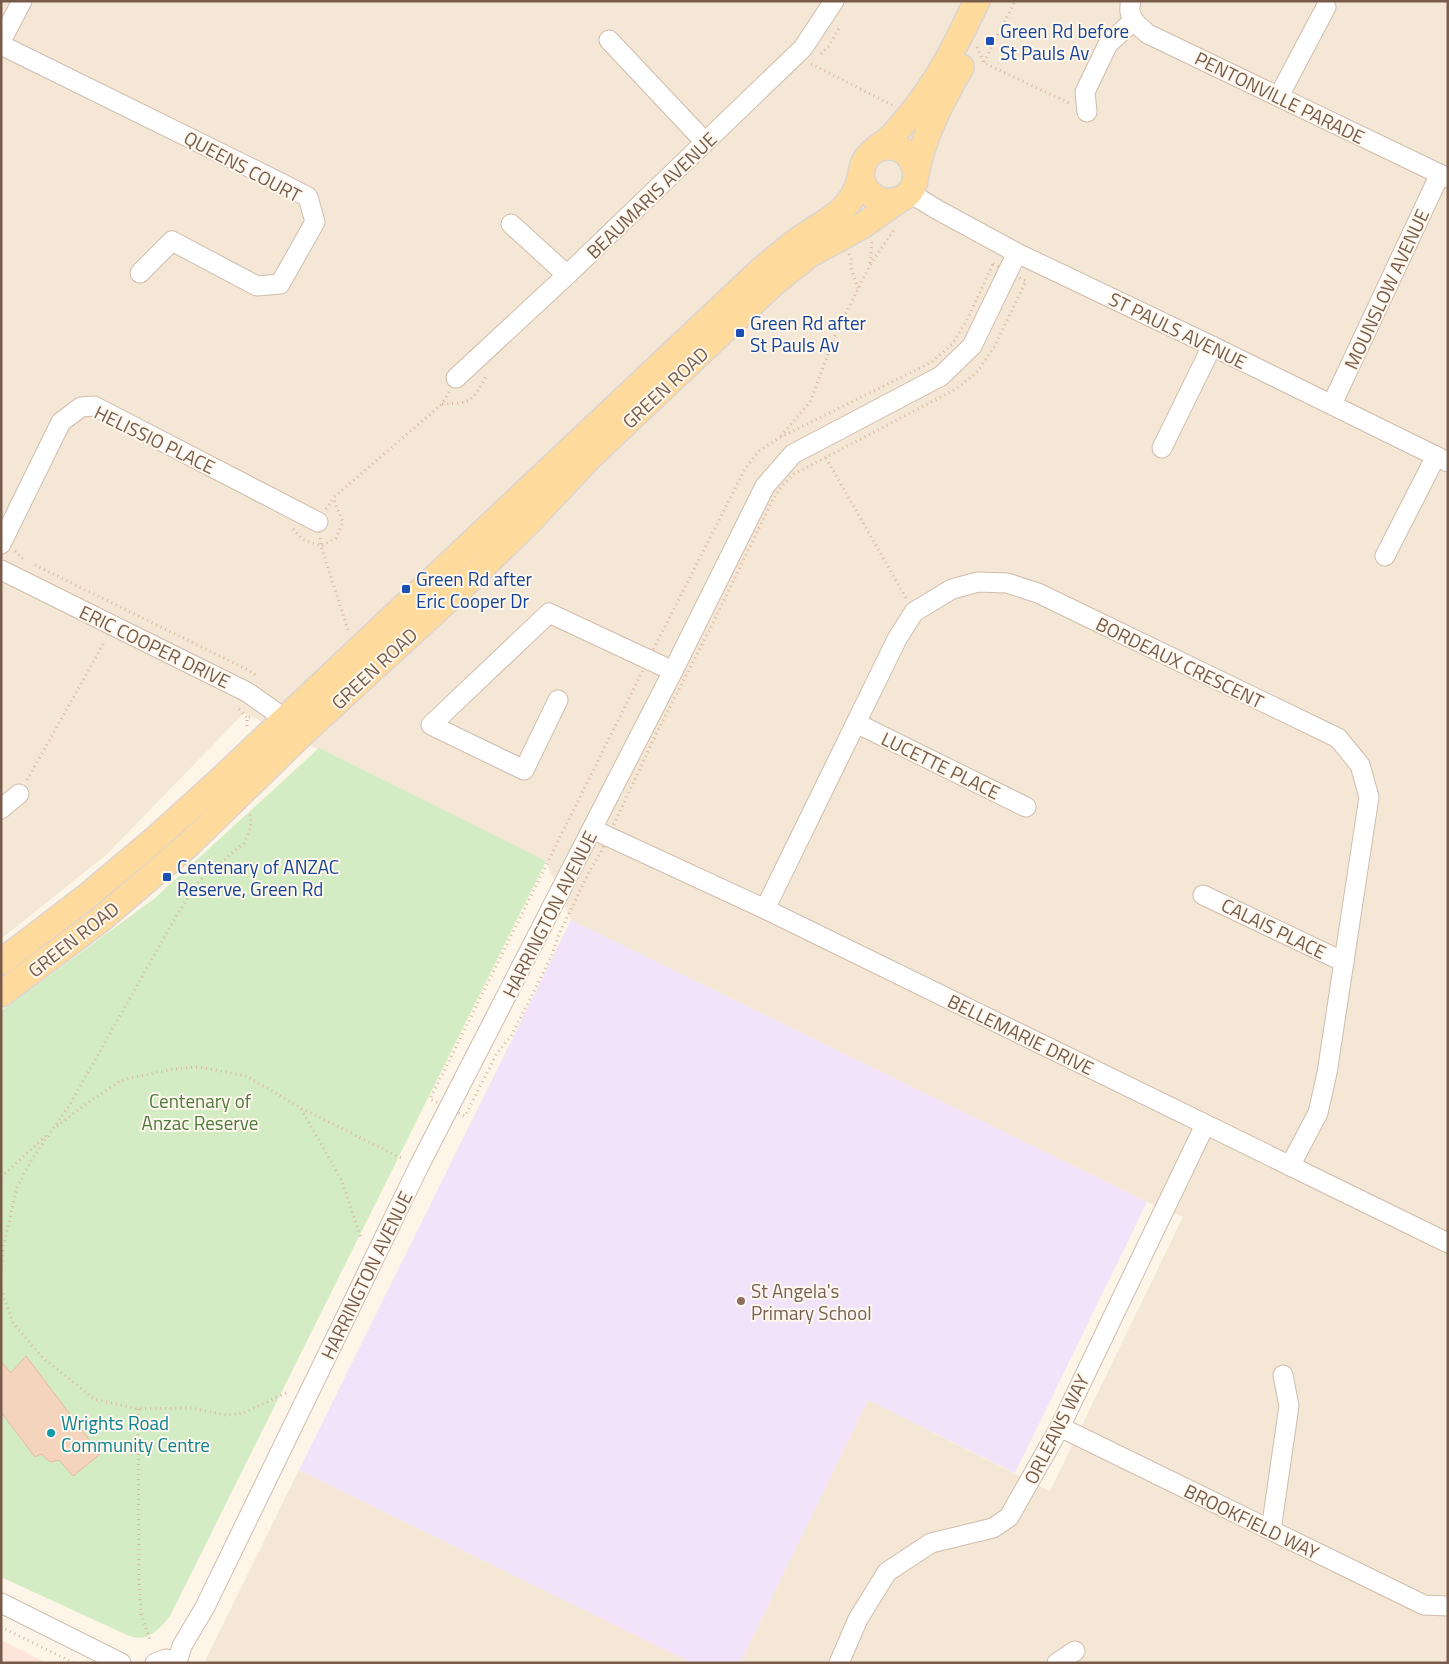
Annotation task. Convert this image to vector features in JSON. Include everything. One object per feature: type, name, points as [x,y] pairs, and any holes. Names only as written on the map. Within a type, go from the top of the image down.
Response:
[{"type":"main road","points":[[977,1],[937,78],[915,110],[888,141],[870,154],[864,162],[861,174],[863,184],[871,195],[878,200],[888,202],[908,189],[932,120],[980,53],[996,1]]},
{"type":"main road","points":[[876,149],[888,146],[899,148],[908,154],[914,164],[908,189]]},
{"type":"main road","name":"GREEN ROAD","points":[[1,994],[100,920],[189,844],[294,726],[761,270],[798,240],[846,207],[859,187],[861,174]]},
{"type":"main road","name":"GREEN ROAD","points":[[1,962],[85,898],[470,579],[528,523],[591,456],[774,283],[808,256],[862,226],[908,189]]},
{"type":"street","points":[[1,43],[22,1]]},
{"type":"street","name":"BEAUMARIS AVENUE","points":[[456,378],[567,275],[795,56],[803,48],[834,1]]},
{"type":"street","points":[[1088,112],[1085,92],[1108,44],[1132,22],[1129,6],[1131,1]]},
{"type":"street","points":[[1279,96],[1326,7]]},
{"type":"street","name":"PENTONVILLE PARADE","points":[[1132,22],[1148,34],[1444,176]]},
{"type":"street","points":[[609,40],[705,142]]},
{"type":"street","name":"QUEENS COURT","points":[[1,43],[308,197],[315,222],[280,284],[256,286],[172,242],[140,273]]},
{"type":"street","name":"MOUNSLOW AVENUE","points":[[1332,404],[1444,176]]},
{"type":"street","name":"ST PAULS AVENUE","points":[[908,189],[936,209],[1017,253],[1332,404],[1442,459]]},
{"type":"street","points":[[511,224],[567,275]]},
{"type":"street","name":"HARRINGTON AVENUE","points":[[177,1662],[182,1646],[209,1598],[419,1166],[673,671],[765,486],[793,454],[941,376],[972,346],[1017,253]]},
{"type":"street","points":[[1162,448],[1212,346]]},
{"type":"street","name":"HELISSIO PLACE","points":[[11,548],[61,422],[81,407],[94,406],[318,522]]},
{"type":"street","points":[[1385,556],[1442,459]]},
{"type":"street","name":"ERIC COOPER DRIVE","points":[[1,570],[248,692],[294,726]]},
{"type":"street","name":"BORDEAUX CRESCENT","points":[[765,909],[897,639],[914,612],[952,589],[978,582],[1007,583],[1038,592],[1338,738],[1360,765],[1369,796],[1327,1073],[1318,1113],[1290,1166]]},
{"type":"street","points":[[558,700],[524,770],[431,725],[549,613],[673,671]]},
{"type":"street","name":"LUCETTE PLACE","points":[[856,724],[1026,807]]},
{"type":"street","points":[[1,809],[19,794]]},
{"type":"street","name":"BELLEMARIE DRIVE","points":[[592,829],[765,909],[1448,1243]]},
{"type":"street","name":"CALAIS PLACE","points":[[1204,895],[1344,962]]},
{"type":"street","name":"ORLEANS WAY","points":[[839,1663],[858,1619],[887,1572],[932,1543],[993,1528],[1009,1517],[1060,1427],[1206,1125]]},
{"type":"street","points":[[1271,1530],[1289,1406],[1282,1375]]},
{"type":"street","name":"BROOKFIELD WAY","points":[[1060,1427],[1424,1605],[1448,1606]]},
{"type":"street","points":[[1,1603],[121,1663]]},
{"type":"street","points":[[1058,1663],[1075,1651]]},
{"type":"street","points":[[156,1663],[166,1659],[177,1662]]},
{"type":"path","points":[[1016,1],[980,53],[1088,112]]},
{"type":"path","points":[[795,56],[899,109]]},
{"type":"path","points":[[779,438],[810,402],[836,333],[858,288],[870,265],[897,226]]},
{"type":"path","points":[[870,265],[872,237]]},
{"type":"path","points":[[846,249],[852,259],[851,268],[858,288]]},
{"type":"path","points":[[617,820],[657,732],[714,621],[772,501],[781,487],[794,474],[956,389],[977,372],[994,347],[1026,281]]},
{"type":"path","points":[[349,634],[321,546],[318,522],[333,498],[442,404],[456,378]]},
{"type":"path","points":[[826,458],[914,612]]},
{"type":"path","points":[[291,526],[302,539],[321,546],[336,538],[344,522],[333,498]]},
{"type":"path","points":[[11,548],[22,559],[250,671],[263,681]]},
{"type":"path","points":[[19,794],[105,641]]},
{"type":"path","points":[[1,1270],[4,1244],[16,1187],[82,1083],[178,913],[199,881],[244,843],[251,826],[250,812],[252,807]]},
{"type":"path","points":[[465,1116],[497,1053],[511,1036],[523,1014],[551,957],[559,934],[601,852]]},
{"type":"path","points":[[1,1177],[54,1129],[90,1101],[122,1080],[174,1069],[199,1067],[246,1076],[301,1108],[401,1158]]},
{"type":"path","points":[[301,1108],[342,1182],[360,1238]]},
{"type":"path","points":[[1,1289],[13,1323],[41,1356],[94,1399],[138,1409],[192,1408],[226,1415],[244,1413],[288,1392]]},
{"type":"path","points":[[138,1409],[139,1581],[141,1614],[150,1640]]},
{"type":"path","points":[[1,1626],[74,1663]]},
{"type":"shaded area","points":[[1,1],[1448,1],[1448,1663],[740,1663],[868,1400],[1050,1491],[1183,1217],[1147,1202],[571,920],[546,861],[244,713],[106,855],[1,939]]},
{"type":"shaded area","name":"St Angela's Primary School","points":[[571,920],[1147,1202],[1015,1473],[868,1400],[740,1663],[692,1663],[299,1470]]},
{"type":"shaded area","points":[[299,1470],[692,1663],[204,1663]]},
{"type":"shaded area","points":[[1,1640],[47,1663],[1,1663]]},
{"type":"green space","name":"Centenary of Anzac Reserve","points":[[319,748],[546,861],[171,1614],[162,1626],[149,1636],[136,1638],[1,1577],[1,1011],[155,898]]},
{"type":"building","name":"Wrights Road Community Centre","points":[[26,1356],[100,1454],[73,1476],[59,1460],[50,1462],[41,1454],[35,1457],[1,1412],[1,1362],[11,1373]]},
{"type":"place","name":"Green Rd before St Pauls Av","points":[[990,41]]},
{"type":"place","name":"Green Rd after St Pauls Av","points":[[740,333]]},
{"type":"place","name":"Green Rd after Eric Cooper Dr","points":[[406,589]]},
{"type":"place","name":"Centenary of ANZAC Reserve, Green Rd","points":[[167,877]]},
{"type":"place","name":"St Angela's Primary School","points":[[741,1301]]},
{"type":"place","name":"Wrights Road Community Centre","points":[[51,1433]]}]
